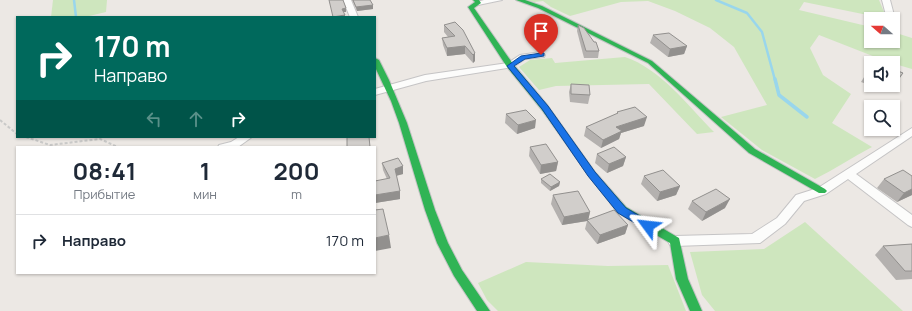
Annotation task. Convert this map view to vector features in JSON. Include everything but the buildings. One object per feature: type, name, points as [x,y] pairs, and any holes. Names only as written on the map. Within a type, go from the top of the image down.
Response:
[{"type":"street","points":[[347,0],[354,16]]},
{"type":"street","points":[[498,0],[477,2],[471,7],[510,66],[545,108],[592,174],[622,210],[675,241],[755,239],[781,221],[800,198],[822,191],[849,174],[894,141],[912,131]]},
{"type":"street","points":[[518,0],[540,7],[650,62],[752,151],[822,191]]},
{"type":"street","points":[[886,0],[889,12]]},
{"type":"street","points":[[376,92],[424,78],[510,66],[523,57],[541,55]]},
{"type":"street","points":[[376,62],[390,88],[445,252],[472,297],[484,311]]},
{"type":"street","points":[[228,146],[234,145],[245,138]]},
{"type":"street","points":[[849,174],[912,222]]},
{"type":"street","points":[[675,241],[682,279],[696,311]]},
{"type":"path","points":[[0,120],[16,133]]},
{"type":"path","points":[[29,138],[50,145],[100,139],[116,146]]},
{"type":"green space","points":[[53,0],[107,0],[106,12],[89,16],[51,16]]},
{"type":"green space","points":[[527,0],[879,0],[884,12],[864,12],[864,14],[804,2],[799,10],[864,25],[864,48],[900,48],[900,34],[912,38],[912,69],[900,66],[900,56],[873,56],[819,35],[810,48],[823,75],[851,94],[832,123],[872,147],[815,179],[762,150],[721,117],[767,105],[734,47],[710,28],[675,11],[648,1],[621,2],[570,16],[551,7],[543,1],[534,2]]},
{"type":"green space","points":[[625,57],[650,70],[662,79],[714,132],[697,134],[649,84],[556,86],[539,90],[519,67],[530,60],[552,58],[555,63]]},
{"type":"green space","points":[[805,222],[903,311],[715,311],[702,295],[690,252],[764,249]]},
{"type":"green space","points":[[526,262],[608,266],[668,265],[686,311],[498,311],[487,300],[478,283]]},
{"type":"waterway","points":[[74,0],[76,16]]},
{"type":"waterway","points":[[716,0],[747,13],[762,32],[775,80]]},
{"type":"waterway","points":[[775,79],[779,95],[807,117]]},
{"type":"traffic: fast","points":[[476,0],[478,3],[471,7],[510,65],[545,108],[592,174],[622,210],[675,241],[682,279],[696,311]]},
{"type":"traffic: fast","points":[[519,0],[540,7],[650,62],[752,151],[822,191]]},
{"type":"traffic: fast","points":[[376,62],[395,101],[442,243],[458,273],[484,311]]},
{"type":"route","points":[[541,55],[523,57],[510,66],[545,108],[592,174],[622,210],[648,226]]}]
